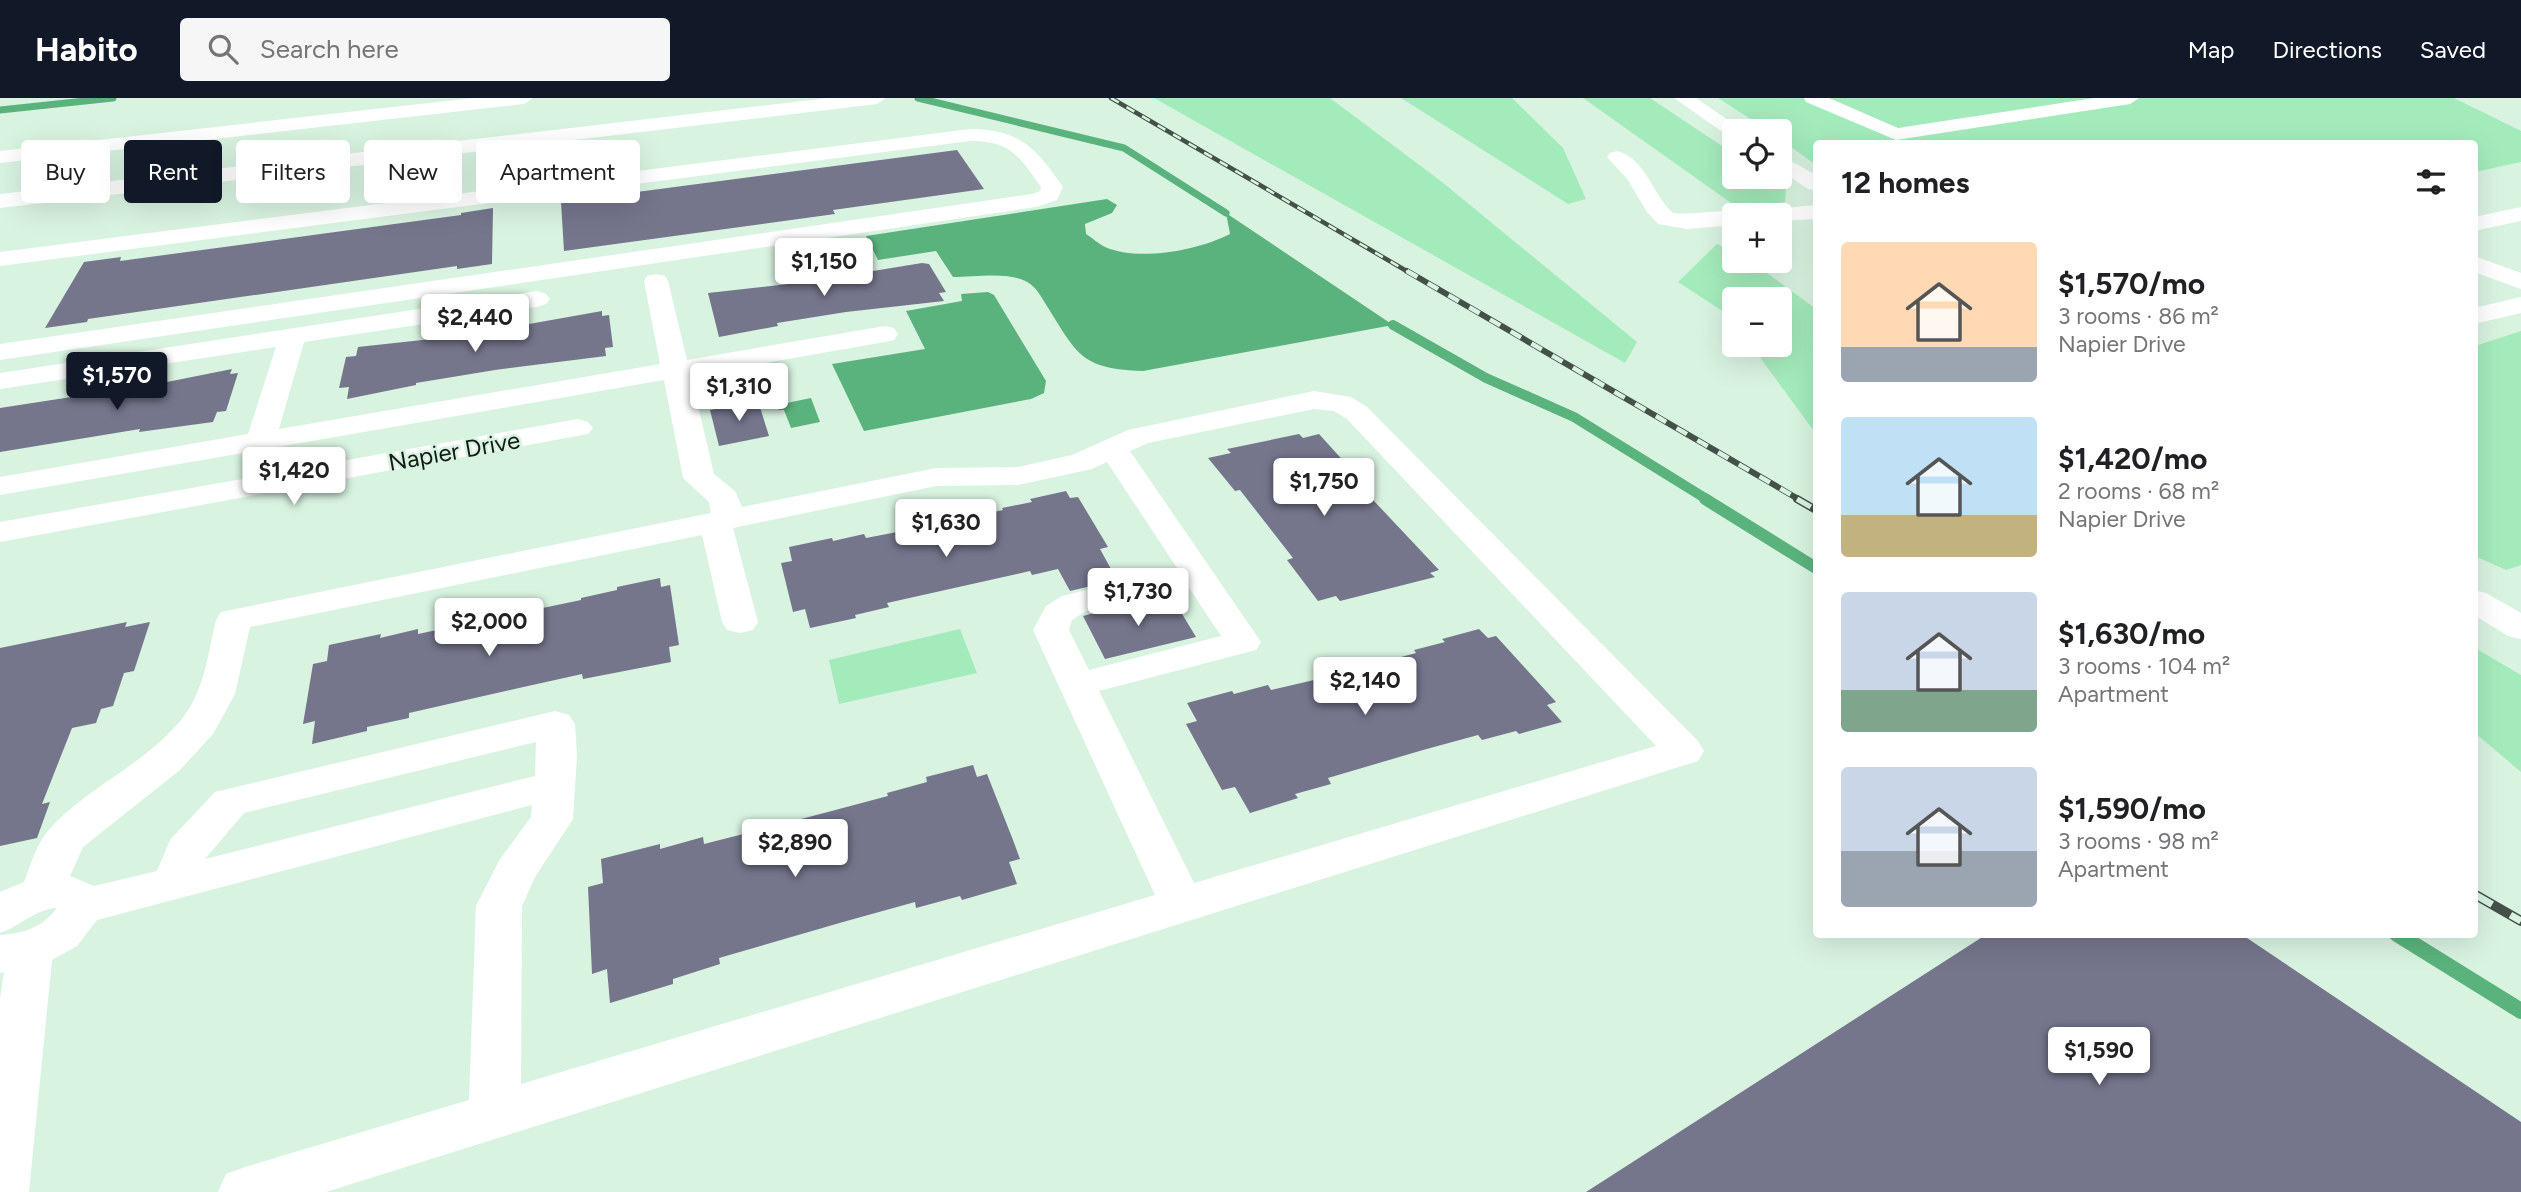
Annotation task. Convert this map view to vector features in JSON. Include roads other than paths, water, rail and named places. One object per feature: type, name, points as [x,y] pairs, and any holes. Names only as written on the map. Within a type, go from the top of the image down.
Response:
[{"type":"street","points":[[0,157],[524,98]]},
{"type":"street","points":[[0,201],[877,98]]},
{"type":"street","points":[[1683,98],[1722,123]]},
{"type":"street","points":[[1813,98],[1896,134],[2130,98]]},
{"type":"street","points":[[0,259],[970,135],[1007,136],[1021,146],[1052,187],[1049,195],[1036,200],[0,352]]},
{"type":"street","points":[[1617,157],[1637,177],[1658,212],[1666,219],[1687,222],[1722,219]]},
{"type":"street","points":[[1792,168],[1813,182]]},
{"type":"street","points":[[1792,214],[1813,212]]},
{"type":"street","points":[[2478,223],[2521,214]]},
{"type":"street","points":[[711,272],[849,251]]},
{"type":"street","points":[[2478,265],[2521,282]]},
{"type":"street","points":[[656,281],[699,478],[724,498],[722,520],[740,622]]},
{"type":"street","points":[[0,381],[559,296]]},
{"type":"street","points":[[2478,315],[2521,305]]},
{"type":"street","points":[[0,486],[885,334]]},
{"type":"street","points":[[261,441],[293,336]]},
{"type":"street","points":[[2,1192],[10,940],[62,933],[74,922],[61,900],[66,838],[158,767],[192,732],[213,702],[234,620],[936,477],[1018,476],[1081,462],[1139,436],[1314,400],[1340,403],[1357,413],[1684,751],[245,1192]]},
{"type":"street","name":"Napier Drive","points":[[0,532],[578,428]]},
{"type":"street","points":[[1077,685],[1243,642],[1112,448]]},
{"type":"street","points":[[1182,905],[1051,630],[1054,618],[1062,609],[1074,603],[1196,574]]},
{"type":"street","points":[[2478,602],[2521,628]]},
{"type":"street","points":[[175,883],[185,852],[230,802],[555,724],[557,756],[552,819],[516,871],[499,906],[495,1115]]},
{"type":"street","points":[[61,900],[175,883],[555,785]]},
{"type":"waterway","points":[[0,110],[113,98]]},
{"type":"waterway","points":[[918,98],[1124,148],[1226,213]]},
{"type":"waterway","points":[[1393,325],[1486,378],[1574,417],[1708,500]]},
{"type":"waterway","points":[[1705,499],[1813,566]]},
{"type":"waterway","points":[[2403,938],[2521,1011]]},
{"type":"railway","points":[[1111,98],[1410,273]]},
{"type":"railway","points":[[1407,271],[1800,500]]},
{"type":"railway","points":[[1797,499],[1813,508]]},
{"type":"railway","points":[[2478,896],[2521,921]]}]
